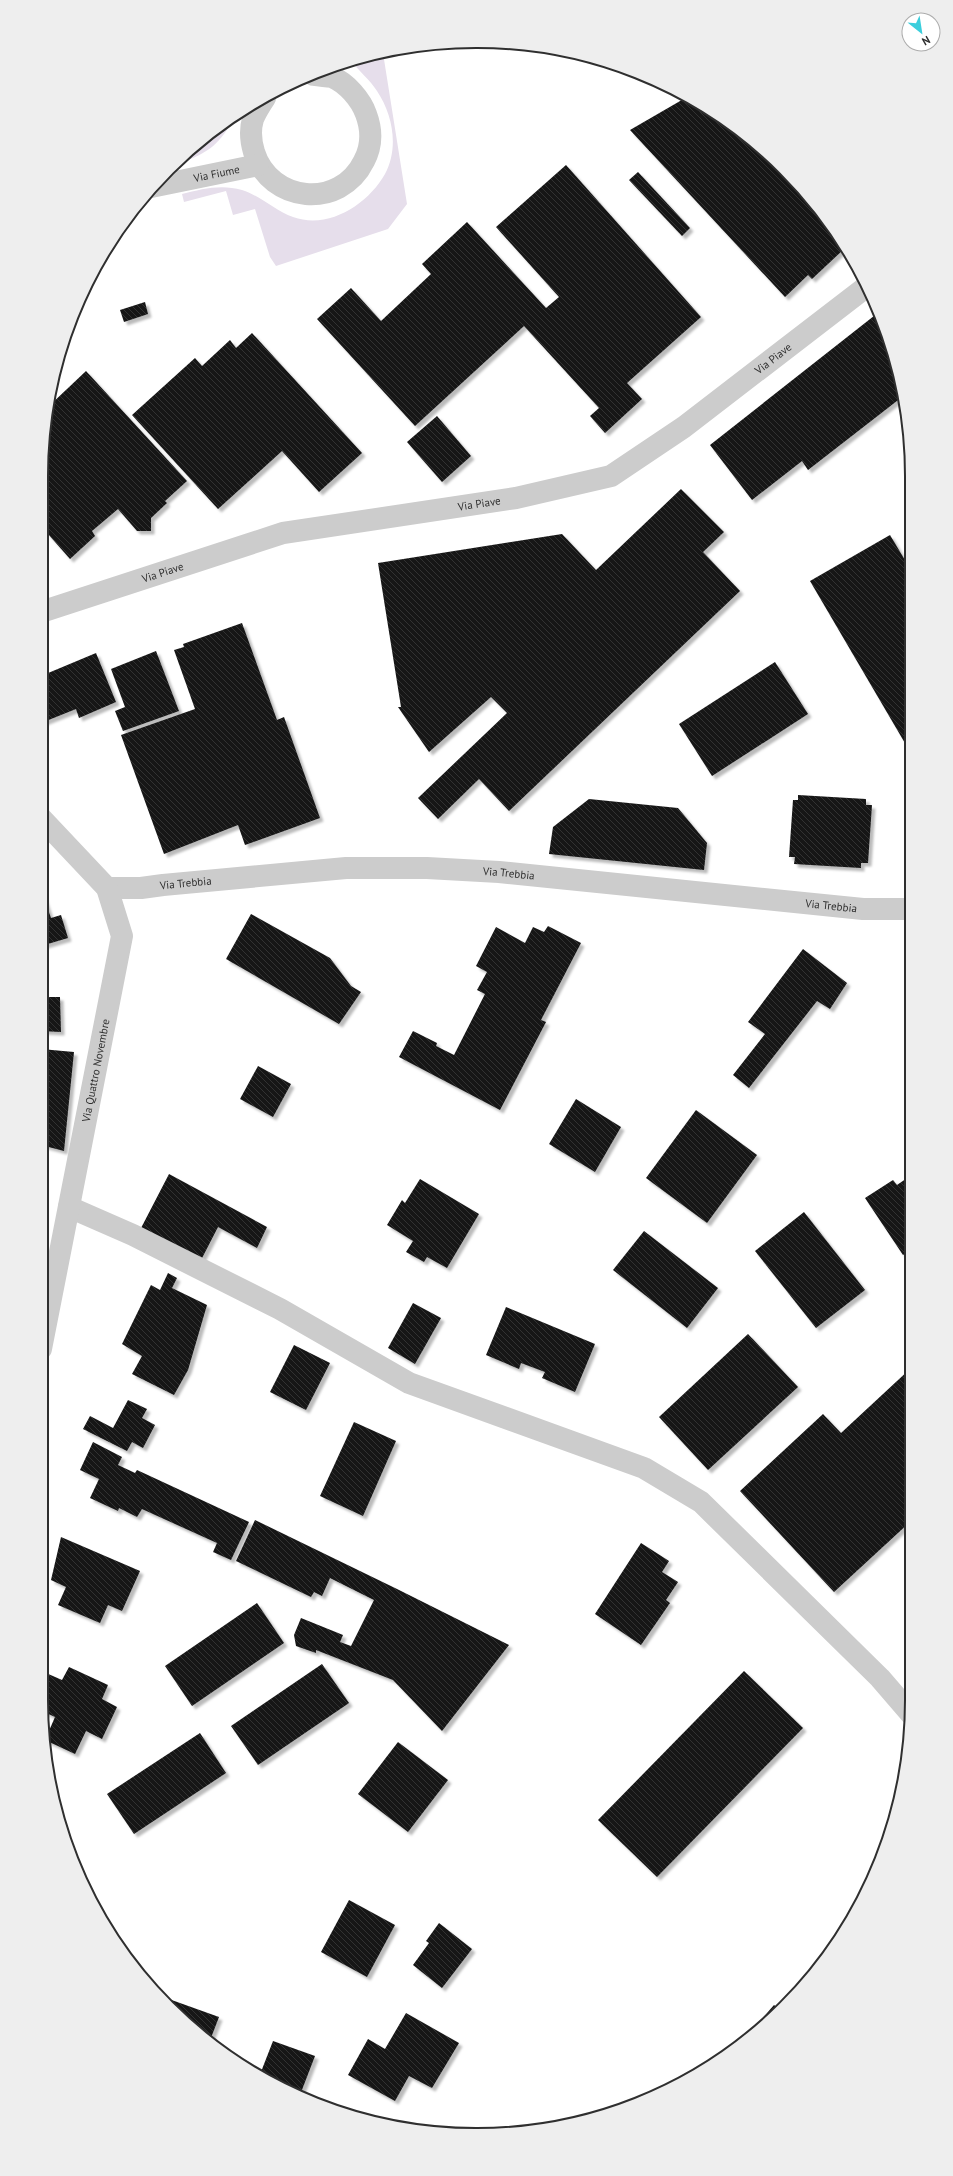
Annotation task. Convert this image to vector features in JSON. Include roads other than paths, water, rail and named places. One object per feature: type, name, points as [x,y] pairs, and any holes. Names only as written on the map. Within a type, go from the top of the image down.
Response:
[{"type":"street","points":[[260,106],[253,119],[251,142],[258,165],[276,184],[295,193],[318,195],[341,187],[360,170],[369,151],[370,127],[363,104],[348,88],[333,78],[324,77]]},
{"type":"street","name":"Via Fiume","points":[[164,184],[258,165]]},
{"type":"street","name":"Via Piave","points":[[48,610],[284,533],[516,498],[611,476],[684,427],[862,290]]},
{"type":"street","name":"Via Quattro Novembre","points":[[48,825],[107,888],[122,936],[48,1314]]},
{"type":"street","name":"Via Trebbia","points":[[107,888],[140,888],[164,884],[346,868],[427,868],[499,872],[863,909],[905,909]]},
{"type":"street","points":[[69,1207],[133,1235],[280,1308],[409,1382],[644,1468],[702,1502],[880,1678],[905,1708]]}]
